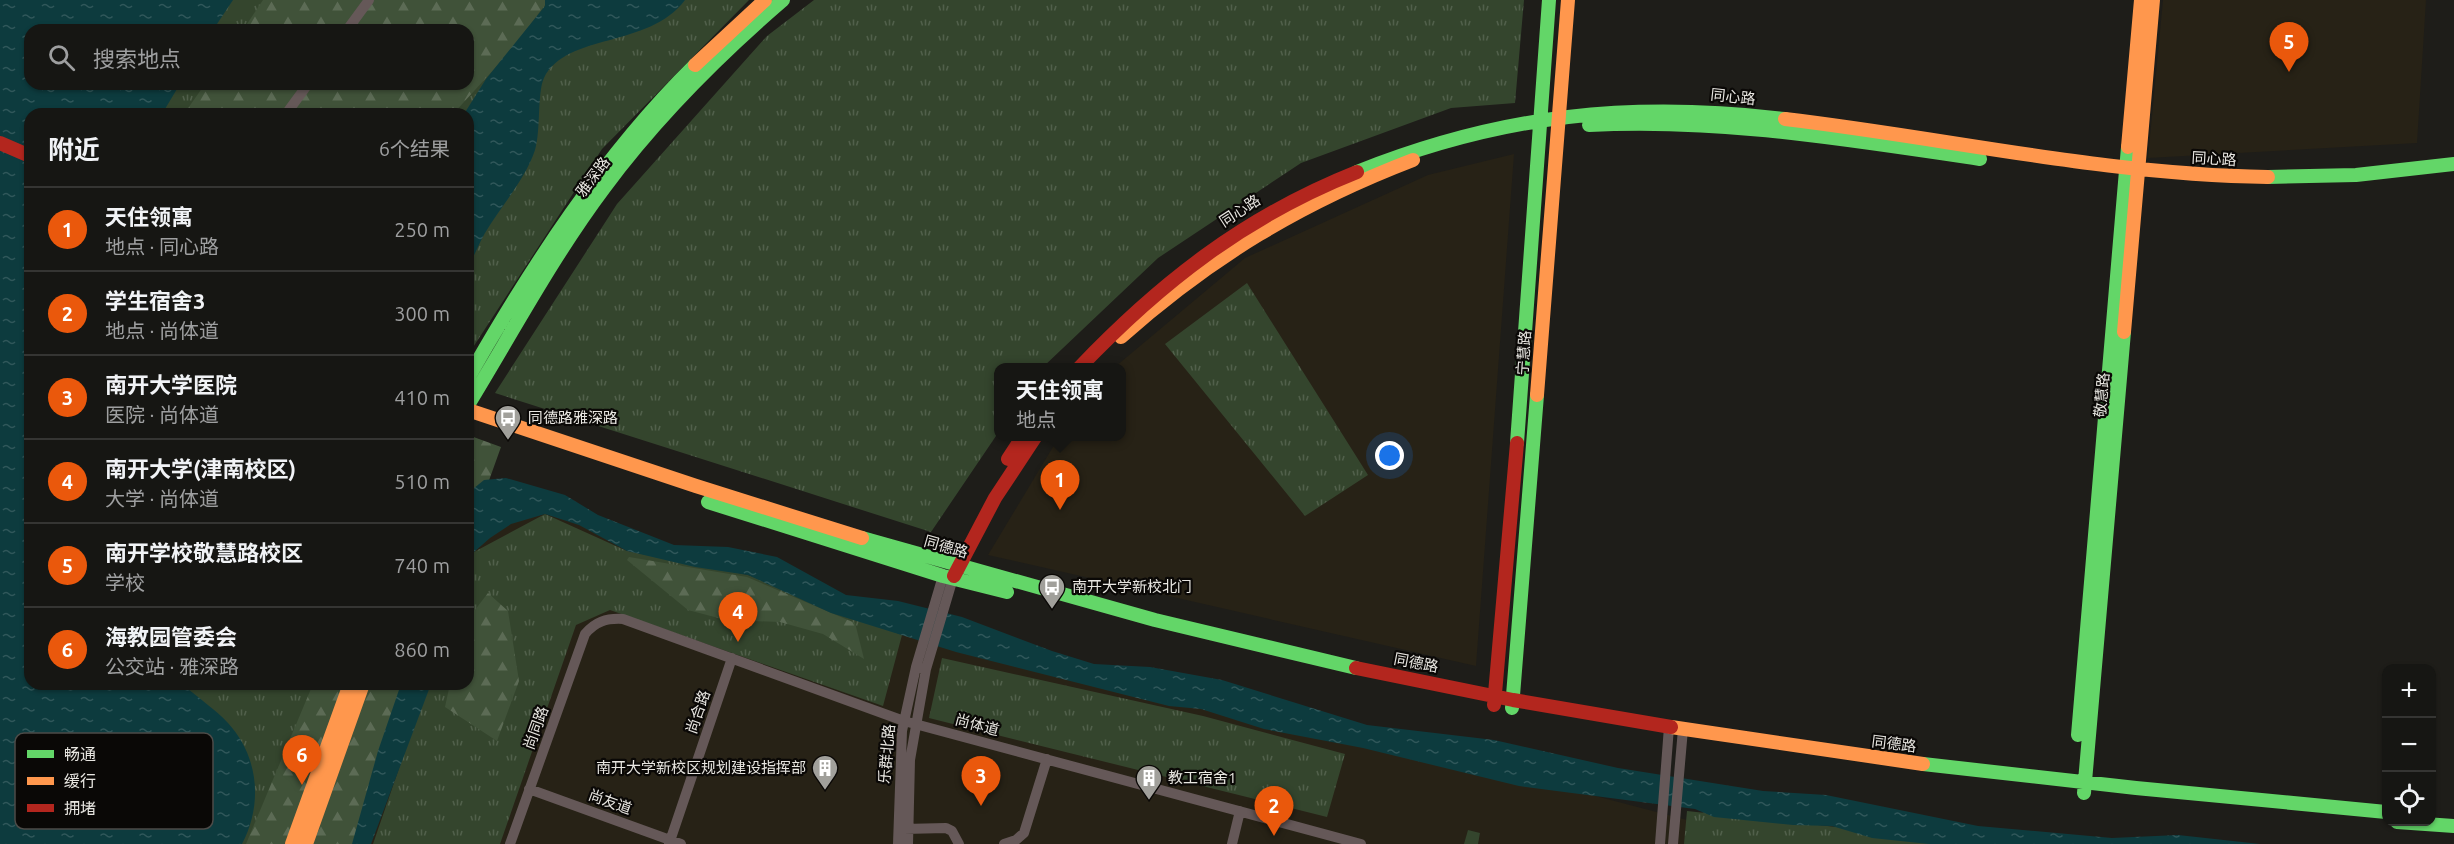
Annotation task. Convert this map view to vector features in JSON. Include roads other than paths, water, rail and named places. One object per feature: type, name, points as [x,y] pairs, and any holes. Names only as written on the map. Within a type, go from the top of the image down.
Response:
[{"type":"main road","name":"雅深路","points":[[474,367],[582,196],[654,107],[765,0]]},
{"type":"main road","name":"雅深路","points":[[474,395],[562,250],[604,188],[653,128],[733,43],[783,0]]},
{"type":"main road","name":"宁慧路","points":[[1495,700],[1549,0]]},
{"type":"main road","name":"宁慧路","points":[[1513,704],[1568,0]]},
{"type":"main road","name":"敬慧路","points":[[2132,174],[2141,0]]},
{"type":"main road","name":"敬慧路","points":[[2079,788],[2132,174],[2153,0]]},
{"type":"main road","name":"同心路","points":[[1084,363],[1142,303],[1184,268],[1286,202],[1380,160],[1461,137],[1634,110],[1736,113],[2132,174],[2284,184],[2342,182],[2454,171]]},
{"type":"main road","name":"同心路","points":[[1096,363],[1147,313],[1258,231],[1334,192],[1418,159],[1540,125]]},
{"type":"main road","points":[[0,133],[24,143]]},
{"type":"main road","points":[[0,143],[24,153]]},
{"type":"main road","name":"同心路","points":[[2132,174],[2327,177],[2454,164]]},
{"type":"main road","name":"同德路","points":[[474,412],[950,572]]},
{"type":"main road","name":"同德路","points":[[474,422],[772,524],[950,572],[1513,704],[1676,733],[2079,788],[2382,821]]},
{"type":"main road","points":[[950,572],[987,490],[1020,441]]},
{"type":"main road","points":[[950,572],[1033,441]]},
{"type":"main road","points":[[292,844],[348,690]]},
{"type":"main road","points":[[306,844],[361,690]]},
{"type":"main road","name":"同德路","points":[[2079,788],[2382,812]]},
{"type":"main road","points":[[2436,816],[2454,818]]},
{"type":"main road","points":[[2436,825],[2454,826]]},
{"type":"street","points":[[351,24],[369,0]]},
{"type":"street","points":[[290,108],[304,90]]},
{"type":"street","name":"乐群北路","points":[[908,844],[903,829],[898,777],[921,668],[950,572]]},
{"type":"street","name":"尚体道","points":[[593,624],[612,618],[623,619],[910,722],[1361,844]]},
{"type":"street","name":"尚同路","points":[[510,844],[585,634],[593,624]]},
{"type":"street","name":"尚合路","points":[[673,843],[732,658]]},
{"type":"street","points":[[1660,844],[1667,768],[1676,733]]},
{"type":"street","points":[[1672,844],[1679,771],[1676,733]]},
{"type":"street","points":[[1004,844],[1016,840],[1024,833],[1047,759]]},
{"type":"street","name":"尚友道","points":[[530,789],[673,843]]},
{"type":"street","points":[[1232,844],[1240,812]]},
{"type":"street","points":[[903,829],[946,828],[952,831],[959,844]]},
{"type":"street","name":"乐群北路","points":[[898,844],[903,829]]},
{"type":"water","points":[[0,0],[233,0],[217,24],[24,24],[24,90],[176,90],[166,108],[24,108],[24,690],[190,690],[228,723],[246,751],[252,766],[255,797],[249,829],[242,844],[0,844]]},
{"type":"water","points":[[545,0],[685,0],[669,16],[651,26],[589,46],[555,63],[544,78],[540,93],[537,142],[531,161],[485,233],[474,256],[474,108],[468,108],[486,79],[545,6]]},
{"type":"water","points":[[506,478],[565,495],[598,515],[674,545],[728,547],[777,557],[846,595],[898,601],[962,617],[1052,651],[1094,664],[1150,667],[1222,680],[1367,725],[1494,740],[1618,768],[1763,791],[1826,795],[1978,826],[2112,838],[2178,835],[2260,844],[1929,844],[1872,838],[1832,826],[1793,825],[1714,817],[1695,809],[1519,786],[1363,748],[1264,729],[1201,709],[1169,706],[956,652],[831,613],[748,575],[695,567],[627,551],[579,525],[545,514],[511,524],[474,552],[474,488],[484,480]]},
{"type":"water","points":[[399,690],[429,690],[371,844],[352,844],[378,751]]},
{"type":"place","name":"南开学校敬慧路校区","points":[[2289,72]]},
{"type":"place","name":"同德路雅深路","points":[[508,441]]},
{"type":"place","name":"天住领寓","points":[[1060,510]]},
{"type":"place","name":"南开大学新校北门","points":[[1052,610]]},
{"type":"place","name":"南开大学(津南校区)","points":[[738,642]]},
{"type":"place","name":"海教园管委会","points":[[302,785]]},
{"type":"place","name":"南开大学新校区规划建设指挥部","points":[[825,791]]},
{"type":"place","name":"教工宿舍1","points":[[1149,801]]},
{"type":"place","name":"南开大学医院","points":[[981,806]]},
{"type":"place","name":"学生宿舍3","points":[[1274,836]]}]
